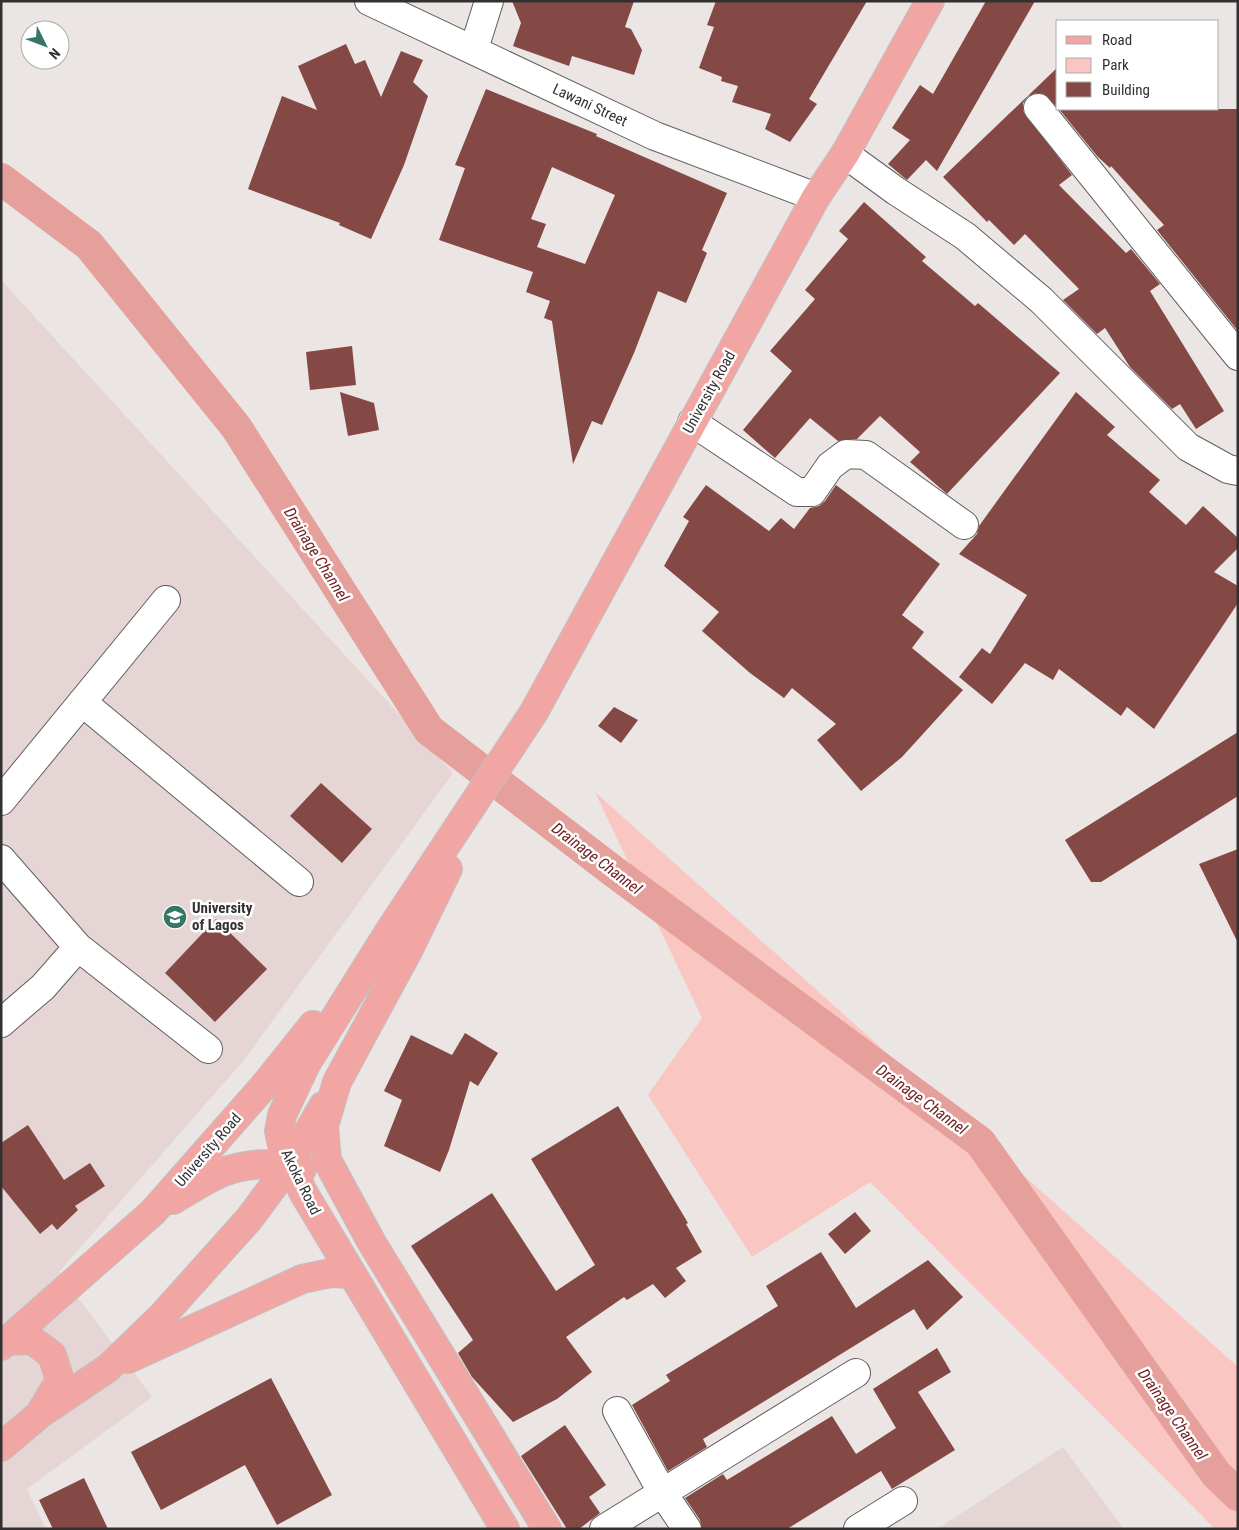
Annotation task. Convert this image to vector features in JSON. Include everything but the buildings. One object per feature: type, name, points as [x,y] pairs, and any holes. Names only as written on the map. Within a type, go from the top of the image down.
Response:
[{"type":"main road","name":"University Road","points":[[488,784],[534,712],[816,197],[845,154],[930,1]]},
{"type":"main road","name":"Akoka Road","points":[[488,784],[390,930],[306,1064],[282,1115],[279,1131],[282,1145],[303,1192],[505,1529]]},
{"type":"main road","points":[[108,1368],[162,1316],[249,1220],[290,1164],[409,949],[488,784]]},
{"type":"main road","name":"University Road","points":[[3,1344],[153,1212],[264,1086],[390,930]]},
{"type":"main road","points":[[337,1082],[324,1126],[327,1160],[372,1243],[547,1529]]},
{"type":"main road","points":[[153,1212],[225,1170],[244,1164],[290,1164],[318,1175],[345,1193]]},
{"type":"main road","points":[[1,1447],[40,1414],[108,1368],[302,1279],[332,1273],[351,1274]]},
{"type":"main road","points":[[3,1344],[32,1340],[52,1355],[60,1380],[40,1414]]},
{"type":"street","name":"Lawani Street","points":[[369,1],[655,136],[816,197]]},
{"type":"street","points":[[474,49],[489,1]]},
{"type":"street","points":[[1038,108],[1238,356]]},
{"type":"street","points":[[845,154],[896,191],[965,236],[1042,300],[1188,447],[1228,469],[1238,471]]},
{"type":"street","points":[[692,422],[796,492],[812,492],[830,466],[846,454],[866,454],[964,525]]},
{"type":"street","points":[[1,801],[166,600]]},
{"type":"street","points":[[82,702],[298,882]]},
{"type":"street","points":[[1,859],[78,947],[208,1049]]},
{"type":"street","points":[[1,1023],[43,987],[78,947]]},
{"type":"street","points":[[604,1529],[856,1373]]},
{"type":"street","points":[[617,1411],[662,1492],[687,1529]]},
{"type":"street","points":[[858,1529],[903,1501]]},
{"type":"shaded area","name":"University of Lagos","points":[[1,280],[453,773],[244,1060],[59,1272],[152,1397],[27,1489],[46,1529],[1,1529]]},
{"type":"shaded area","points":[[1063,1447],[1124,1529],[937,1529]]},
{"type":"green space","points":[[595,792],[1238,1367],[1238,1529],[1215,1529],[870,1182],[752,1257],[648,1095],[702,1018]]},
{"type":"waterway","name":"Drainage Channel","points":[[1,179],[89,245],[236,427],[429,730],[613,871],[980,1142],[1216,1474],[1238,1495]]},
{"type":"place","name":"University of Lagos","points":[[175,917]]}]
